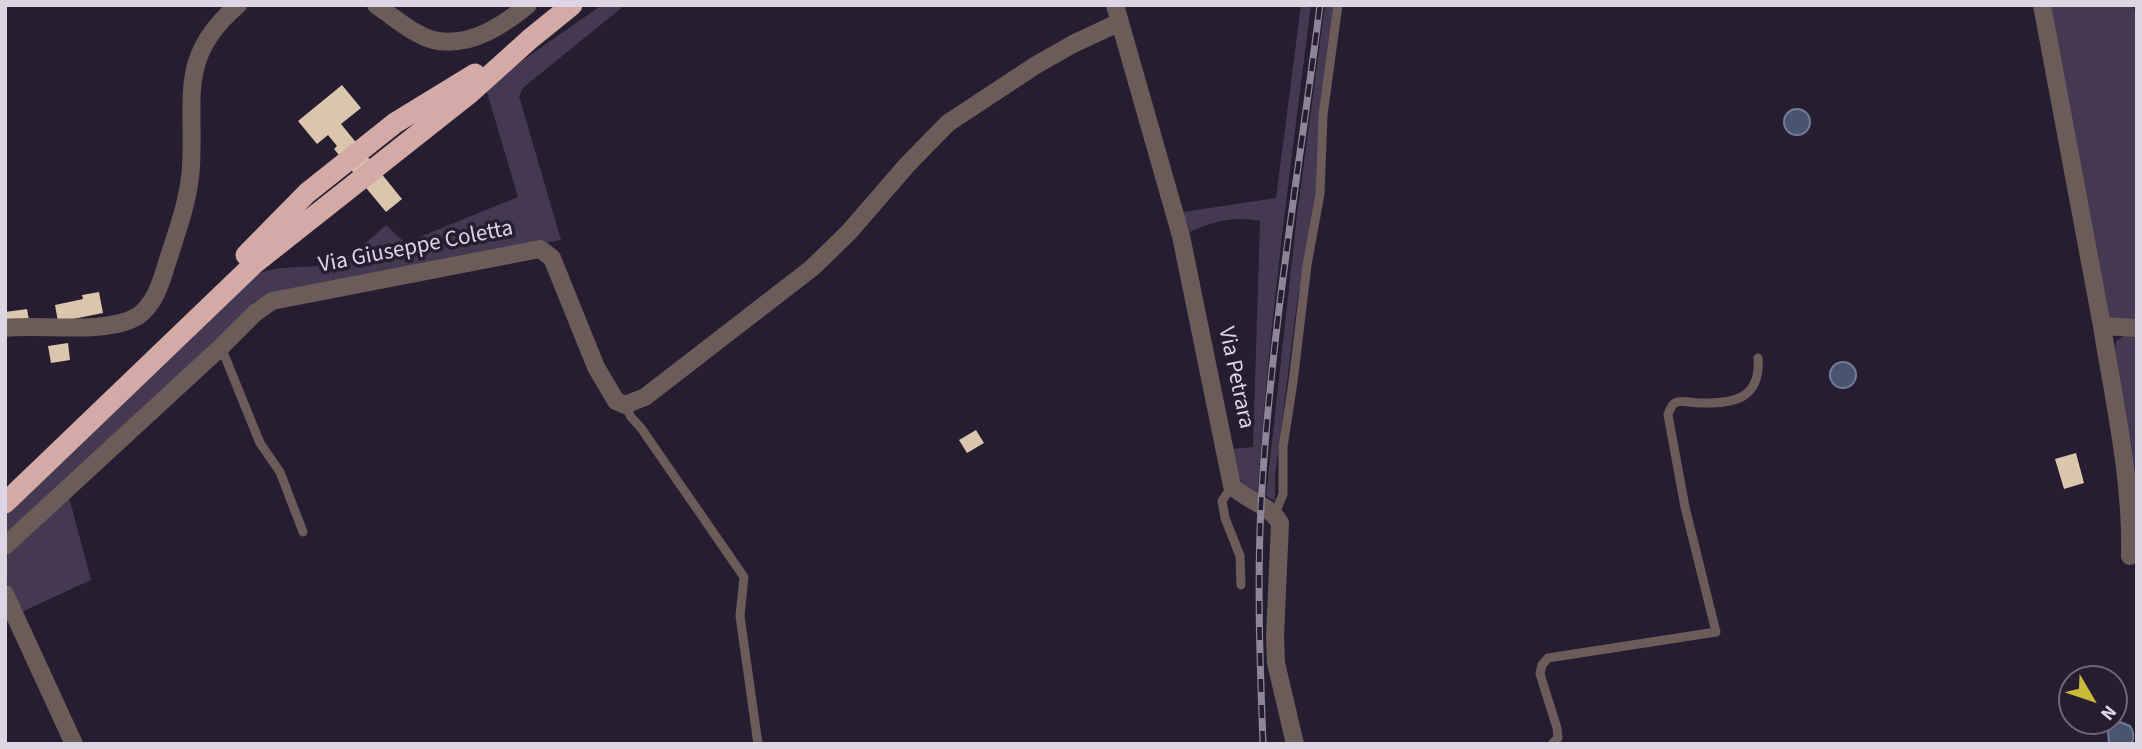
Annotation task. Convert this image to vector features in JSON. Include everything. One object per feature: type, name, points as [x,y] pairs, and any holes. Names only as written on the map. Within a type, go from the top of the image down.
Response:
[{"type":"highway","points":[[5,503],[255,263],[470,93],[530,38],[572,5]]},
{"type":"highway","points":[[5,487],[307,193],[395,123],[530,38]]},
{"type":"street","points":[[5,328],[92,327],[124,322],[139,316],[149,305],[159,288],[185,204],[191,169],[194,69],[209,35],[238,5]]},
{"type":"street","points":[[376,5],[415,31],[438,41],[464,40],[492,31],[528,5]]},
{"type":"street","points":[[2042,5],[2102,326],[2131,519],[2130,556]]},
{"type":"street","points":[[625,405],[645,397],[812,268],[849,232],[907,165],[948,124],[1117,13]]},
{"type":"street","name":"Via Petrara","points":[[1117,13],[1181,236],[1232,486]]},
{"type":"street","name":"Via Giuseppe Coletta","points":[[5,546],[255,313],[272,301],[540,249],[552,258],[596,367],[616,401],[625,405]]},
{"type":"street","points":[[2102,326],[2137,328]]},
{"type":"street","points":[[1232,486],[1275,514],[1280,523],[1276,663],[1295,744]]},
{"type":"street","points":[[5,594],[74,744]]},
{"type":"lane","points":[[1275,514],[1283,494],[1283,447],[1307,265],[1320,194],[1324,115],[1338,5]]},
{"type":"lane","points":[[221,346],[260,443],[280,472],[303,532]]},
{"type":"lane","points":[[1552,744],[1558,738],[1557,728],[1540,674],[1542,665],[1548,658],[1716,632],[1685,507],[1668,415],[1671,407],[1678,401],[1701,403],[1745,397],[1753,388],[1759,373],[1759,358]]},
{"type":"lane","points":[[625,405],[744,577],[740,616],[758,744]]},
{"type":"lane","points":[[1232,486],[1222,500],[1225,519],[1240,556],[1241,585]]},
{"type":"shaded area","points":[[602,5],[625,5],[524,87],[519,96],[561,240],[269,295],[255,301],[221,339],[5,539],[5,516],[253,276],[273,269],[318,266],[336,261],[359,248],[386,225],[405,243],[518,197],[486,89]]},
{"type":"shaded area","points":[[1301,5],[1311,5],[1273,314],[1257,499],[1239,477],[1232,449],[1253,447],[1260,221],[1225,220],[1190,232],[1183,212],[1276,198]]},
{"type":"shaded area","points":[[1325,5],[1335,5],[1317,146],[1316,194],[1298,296],[1275,475],[1275,501],[1266,496],[1297,215]]},
{"type":"shaded area","points":[[2050,5],[2132,5],[2137,14],[2137,322],[2109,319]]},
{"type":"shaded area","points":[[2124,336],[2137,336],[2137,521],[2115,348],[2116,341]]},
{"type":"shaded area","points":[[69,497],[91,580],[19,613],[6,574],[9,551]]},
{"type":"water","points":[[1797,109],[1806,113],[1810,122],[1806,131],[1797,135],[1788,131],[1784,122],[1788,113]]},
{"type":"water","points":[[1843,362],[1852,366],[1856,375],[1852,384],[1843,388],[1834,384],[1830,375],[1834,366]]},
{"type":"water","points":[[2128,725],[2130,726],[2133,732],[2131,744],[2109,744],[2108,735],[2128,735]]},
{"type":"building","points":[[342,85],[361,108],[341,124],[402,199],[386,212],[334,149],[337,146],[328,135],[317,144],[298,121]]},
{"type":"building","points":[[99,292],[103,313],[58,322],[55,305],[83,299],[82,295]]},
{"type":"building","points":[[27,309],[29,320],[5,324],[5,312]]},
{"type":"building","points":[[68,343],[70,360],[51,363],[48,346]]},
{"type":"building","points":[[976,430],[984,443],[967,453],[959,440]]},
{"type":"building","points":[[2076,453],[2084,483],[2064,489],[2055,459]]},
{"type":"railway","points":[[1263,744],[1259,565],[1265,442],[1278,317],[1320,5]]}]
